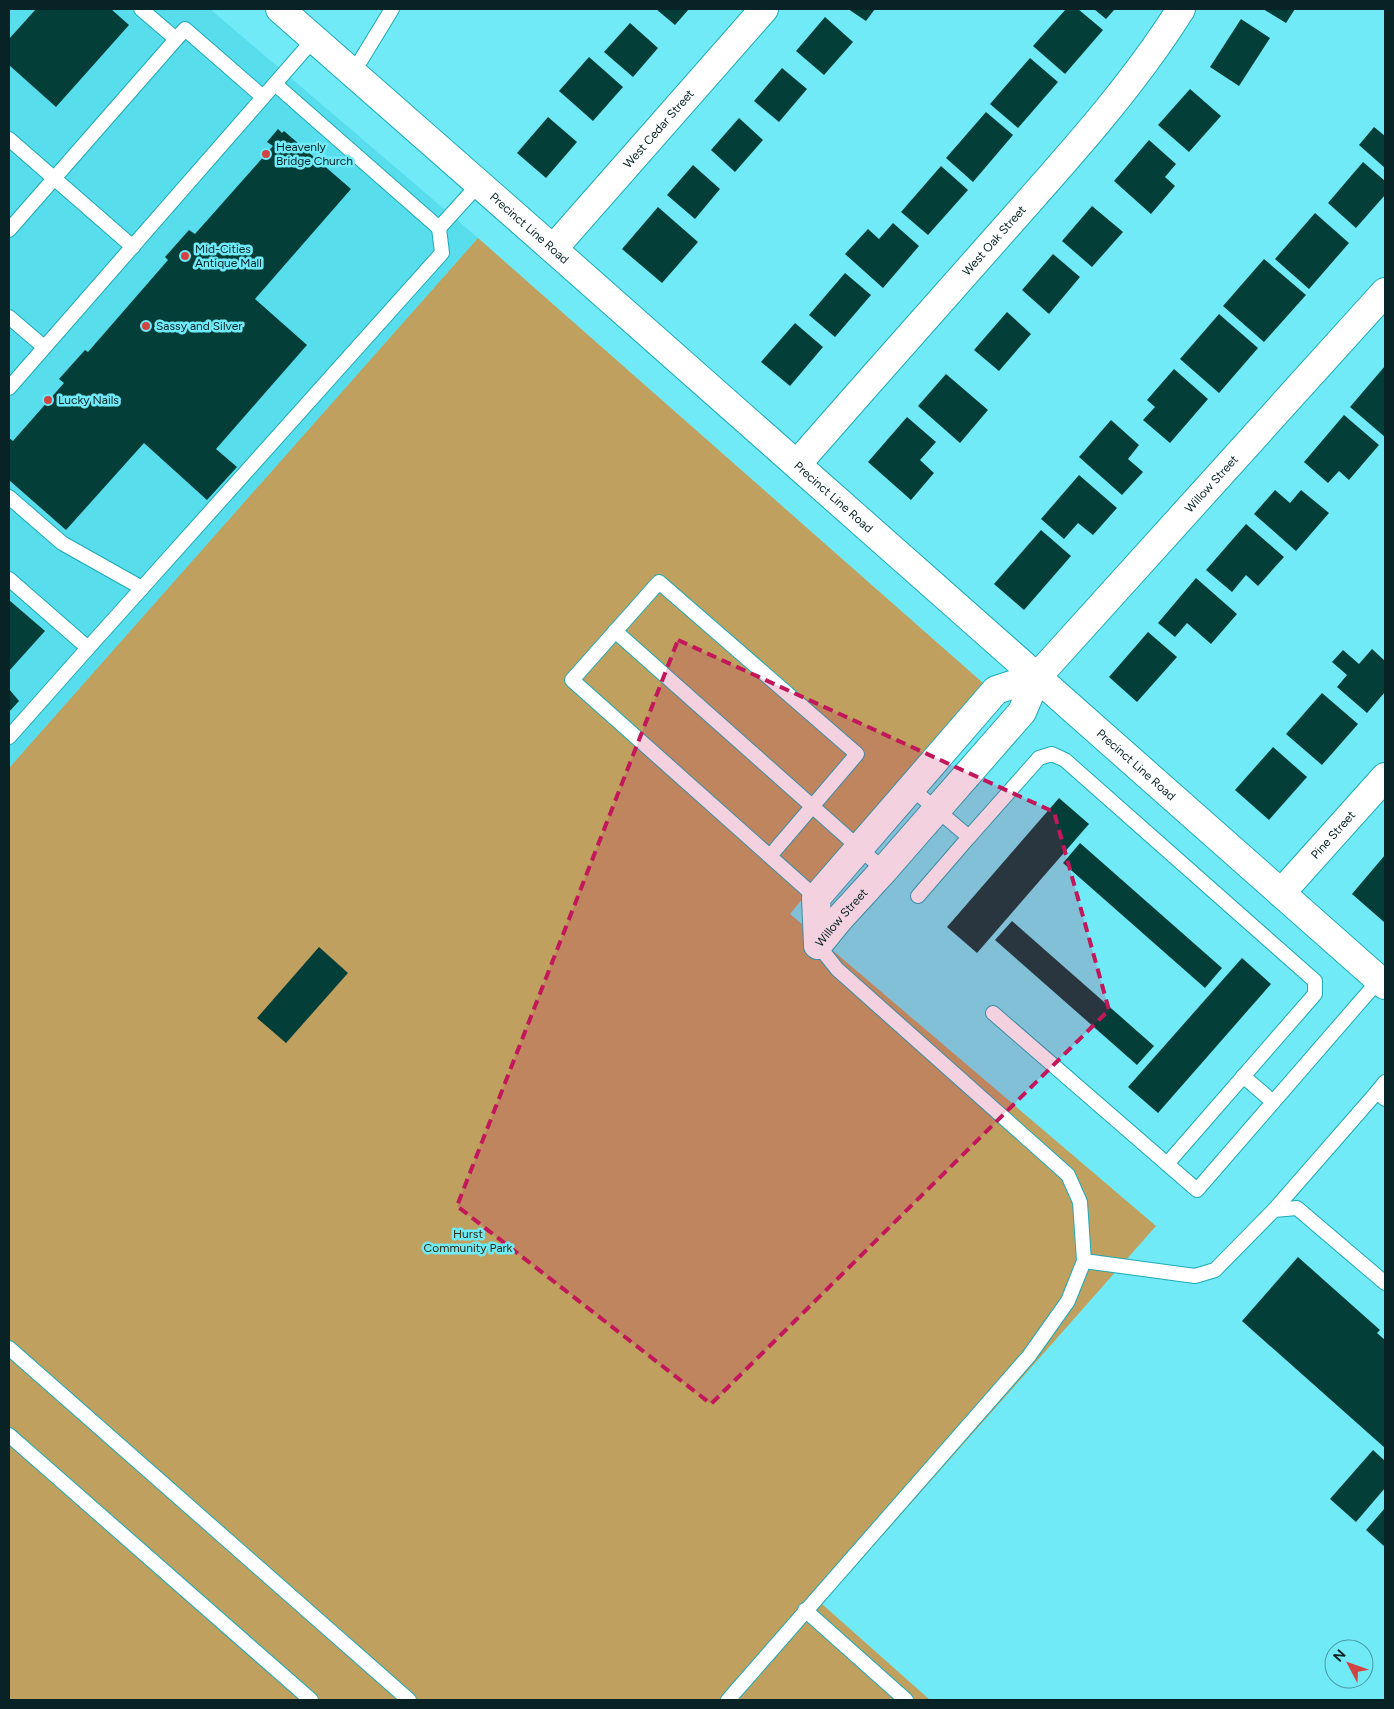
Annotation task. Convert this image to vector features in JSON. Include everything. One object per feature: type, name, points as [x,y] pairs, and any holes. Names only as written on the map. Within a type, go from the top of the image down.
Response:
[{"type":"street","name":"Precinct Line Road","points":[[280,9],[1382,983]]},
{"type":"street","name":"West Cedar Street","points":[[553,249],[764,9]]},
{"type":"street","name":"West Oak Street","points":[[797,464],[1079,144],[1126,88],[1181,9]]},
{"type":"street","name":"Willow Street","points":[[818,945],[1022,712],[1037,677],[1385,292]]},
{"type":"street","points":[[816,898],[996,690],[1037,677]]},
{"type":"street","name":"Pine Street","points":[[1281,893],[1385,777]]},
{"type":"street","name":"Willow Street","points":[[816,898],[818,945]]},
{"type":"lane","points":[[141,9],[176,39]]},
{"type":"lane","points":[[353,73],[392,9]]},
{"type":"lane","points":[[9,230],[185,29],[263,97]]},
{"type":"lane","points":[[9,388],[314,39]]},
{"type":"lane","points":[[9,738],[442,253],[439,228],[275,84]]},
{"type":"lane","points":[[9,139],[132,247]]},
{"type":"lane","points":[[439,228],[479,184]]},
{"type":"lane","points":[[9,317],[44,348]]},
{"type":"lane","points":[[9,498],[62,544],[142,588]]},
{"type":"lane","points":[[9,579],[88,648]]},
{"type":"lane","points":[[770,856],[857,754],[659,582],[572,680],[816,898],[840,918]]},
{"type":"lane","points":[[615,632],[884,870]]},
{"type":"lane","points":[[918,896],[1039,758],[1052,754],[1065,760],[1315,981],[1315,994],[1167,1164]]},
{"type":"lane","points":[[911,788],[969,837]]},
{"type":"lane","points":[[728,1700],[1029,1356],[1068,1301],[1084,1261],[1080,1202],[1068,1175],[837,969],[818,945]]},
{"type":"lane","points":[[993,1013],[1197,1190],[1273,1102],[1382,983]]},
{"type":"lane","points":[[1244,1076],[1273,1102]]},
{"type":"lane","points":[[1084,1261],[1195,1276],[1215,1270],[1274,1210],[1382,1091]]},
{"type":"lane","points":[[1274,1210],[1297,1208],[1385,1283]]},
{"type":"lane","points":[[9,1348],[409,1700]]},
{"type":"lane","points":[[9,1435],[311,1700]]},
{"type":"lane","points":[[805,1610],[906,1700]]},
{"type":"highlighted area","points":[[678,640],[1054,812],[1109,1010],[711,1404],[457,1206]]},
{"type":"shaded area","points":[[9,9],[210,9],[478,238],[9,768]]},
{"type":"green space","name":"Hurst Community Park","points":[[478,238],[983,683],[790,914],[1156,1226],[822,1604],[930,1700],[9,1700],[9,768]]},
{"type":"building","points":[[36,9],[111,9],[129,25],[56,107],[9,65],[9,39]]},
{"type":"building","points":[[656,9],[689,9],[675,25]]},
{"type":"building","points":[[848,9],[875,9],[866,21]]},
{"type":"building","points":[[1066,9],[1078,9],[1103,30],[1065,74],[1033,46]]},
{"type":"building","points":[[1094,9],[1115,9],[1106,19]]},
{"type":"building","points":[[1263,9],[1295,9],[1286,23]]},
{"type":"building","points":[[825,17],[853,42],[824,75],[796,51]]},
{"type":"building","points":[[1241,19],[1270,38],[1239,86],[1210,67]]},
{"type":"building","points":[[630,23],[658,48],[633,77],[604,52]]},
{"type":"building","points":[[589,57],[623,87],[593,121],[559,91]]},
{"type":"building","points":[[1030,58],[1058,82],[1018,128],[990,104]]},
{"type":"building","points":[[782,68],[807,89],[779,122],[754,101]]},
{"type":"building","points":[[1190,89],[1221,116],[1189,152],[1158,125]]},
{"type":"building","points":[[986,112],[1013,135],[973,182],[946,158]]},
{"type":"building","points":[[548,117],[577,142],[546,178],[517,153]]},
{"type":"building","points":[[739,118],[763,140],[735,172],[711,150]]},
{"type":"building","points":[[1374,127],[1385,136],[1385,168],[1359,145]]},
{"type":"building","points":[[278,129],[282,133],[284,131],[351,189],[255,299],[307,345],[216,449],[237,467],[207,500],[144,443],[66,530],[9,480],[9,438],[13,441],[64,383],[59,379],[85,350],[88,352],[168,260],[165,257],[189,230],[195,234],[273,146],[267,142]]},
{"type":"building","points":[[1149,140],[1176,164],[1165,177],[1175,186],[1151,214],[1114,181]]},
{"type":"building","points":[[1363,162],[1385,181],[1385,195],[1356,228],[1328,203]]},
{"type":"building","points":[[693,165],[720,189],[695,219],[667,195]]},
{"type":"building","points":[[941,166],[968,190],[928,235],[901,212]]},
{"type":"building","points":[[1092,206],[1123,232],[1092,267],[1062,241]]},
{"type":"building","points":[[658,207],[698,242],[662,283],[622,249]]},
{"type":"building","points":[[1315,213],[1349,243],[1309,289],[1275,259]]},
{"type":"building","points":[[893,223],[919,246],[883,288],[845,254],[868,229],[879,239]]},
{"type":"building","points":[[1053,254],[1080,277],[1049,314],[1022,290]]},
{"type":"building","points":[[1264,259],[1306,295],[1264,342],[1223,306]]},
{"type":"building","points":[[845,273],[871,295],[835,337],[809,315]]},
{"type":"building","points":[[1007,312],[1031,334],[999,371],[974,350]]},
{"type":"building","points":[[1219,314],[1258,348],[1219,393],[1180,359]]},
{"type":"building","points":[[795,323],[823,347],[790,386],[761,362]]},
{"type":"building","points":[[1385,366],[1385,437],[1350,407]]},
{"type":"building","points":[[1174,369],[1208,399],[1170,443],[1143,420],[1155,407],[1147,400]]},
{"type":"building","points":[[946,374],[988,410],[960,443],[918,406]]},
{"type":"building","points":[[1344,415],[1379,445],[1349,480],[1339,471],[1328,483],[1304,462]]},
{"type":"building","points":[[907,417],[936,442],[920,460],[934,473],[911,500],[868,462]]},
{"type":"building","points":[[1111,420],[1139,445],[1128,459],[1143,472],[1122,495],[1079,457]]},
{"type":"building","points":[[1079,475],[1117,508],[1093,535],[1078,523],[1064,539],[1041,519]]},
{"type":"building","points":[[1275,490],[1290,503],[1301,490],[1329,513],[1296,551],[1254,514]]},
{"type":"building","points":[[1246,524],[1284,557],[1258,586],[1246,575],[1232,592],[1206,570]]},
{"type":"building","points":[[1041,530],[1071,556],[1024,610],[994,584]]},
{"type":"building","points":[[1196,578],[1237,614],[1211,644],[1187,623],[1175,637],[1158,623]]},
{"type":"building","points":[[9,600],[45,631],[9,671]]},
{"type":"building","points":[[1148,632],[1177,657],[1137,702],[1109,677]]},
{"type":"building","points":[[1372,649],[1385,661],[1385,692],[1367,713],[1337,687],[1347,675],[1332,662],[1343,650],[1359,664]]},
{"type":"building","points":[[9,689],[19,701],[9,712]]},
{"type":"building","points":[[1322,693],[1358,724],[1322,765],[1286,734]]},
{"type":"building","points":[[1273,747],[1307,777],[1269,820],[1235,790]]},
{"type":"building","points":[[1059,798],[1089,824],[977,953],[947,927]]},
{"type":"building","points":[[1080,843],[1222,968],[1205,988],[1063,863]]},
{"type":"building","points":[[1385,855],[1385,920],[1384,922],[1352,894]]},
{"type":"building","points":[[1012,921],[1154,1046],[1137,1065],[995,940]]},
{"type":"building","points":[[319,947],[348,973],[286,1043],[257,1018]]},
{"type":"building","points":[[1242,958],[1271,984],[1158,1113],[1128,1087]]},
{"type":"building","points":[[1298,1257],[1380,1330],[1377,1333],[1385,1340],[1385,1448],[1242,1321]]},
{"type":"building","points":[[1373,1450],[1385,1461],[1385,1488],[1356,1522],[1330,1499]]},
{"type":"building","points":[[1385,1508],[1385,1547],[1366,1530]]},
{"type":"place","name":"Heavenly Bridge Church","points":[[266,154]]},
{"type":"place","name":"Mid-Cities Antique Mall","points":[[185,256]]},
{"type":"place","name":"Sassy and Silver","points":[[146,326]]},
{"type":"place","name":"Lucky Nails","points":[[48,400]]}]
